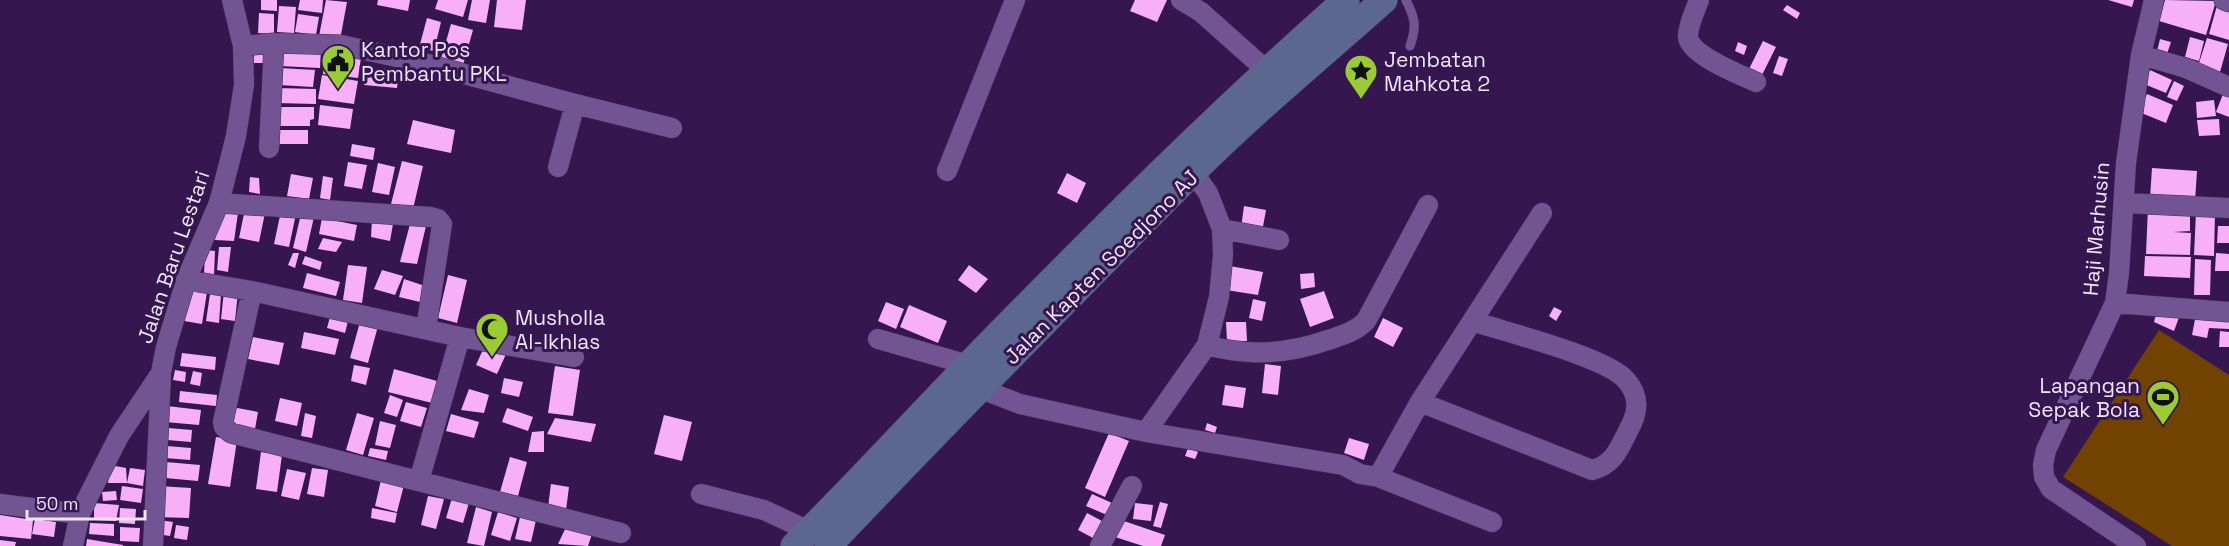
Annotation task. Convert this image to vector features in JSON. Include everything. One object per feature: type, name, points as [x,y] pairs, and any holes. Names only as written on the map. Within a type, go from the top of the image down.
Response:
[{"type":"main road","name":"Jalan Kapten Soedjono AJ","points":[[810,541],[981,389],[1000,351],[1266,70],[1346,0]]},
{"type":"main road","name":"Jalan Kapten Soedjono AJ","points":[[810,541],[969,365],[1000,351],[1079,286],[1193,172],[1279,92],[1384,0]]},
{"type":"street","name":"Jalan Baru Lestari","points":[[73,546],[80,514],[119,436],[161,373],[166,347],[186,280],[219,203],[234,148],[244,85],[243,46],[232,0]]},
{"type":"street","points":[[947,171],[1015,0]]},
{"type":"street","points":[[1181,0],[1201,12],[1266,70]]},
{"type":"street","points":[[1699,0],[1688,35],[1690,45],[1700,54],[1755,82]]},
{"type":"street","name":"Haji Marhusin","points":[[2136,546],[2050,489],[2044,477],[2043,465],[2046,450],[2115,303],[2120,273],[2126,163],[2141,55],[2154,0]]},
{"type":"street","points":[[2224,0],[2229,2]]},
{"type":"street","points":[[243,46],[274,43],[341,45],[420,62],[672,128]]},
{"type":"street","points":[[269,148],[274,43]]},
{"type":"street","points":[[2141,55],[2186,68],[2229,87]]},
{"type":"street","points":[[558,167],[575,104]]},
{"type":"street","points":[[1146,432],[1207,345],[1219,297],[1223,255],[1222,229],[1208,193],[1193,172]]},
{"type":"street","points":[[2124,202],[2229,208]]},
{"type":"street","points":[[219,203],[438,219],[441,231],[426,329]]},
{"type":"street","points":[[1207,345],[1256,354],[1315,345],[1352,332],[1365,321],[1428,205]]},
{"type":"street","points":[[1378,477],[1420,402],[1542,213]]},
{"type":"street","points":[[1222,229],[1280,240]]},
{"type":"street","points":[[186,280],[252,291],[460,337],[574,357]]},
{"type":"street","points":[[252,291],[223,423],[231,433],[621,533]]},
{"type":"street","points":[[2115,303],[2229,312]]},
{"type":"street","points":[[1420,402],[1592,470],[1603,467],[1614,457],[1636,417],[1637,405],[1628,382],[1618,373],[1586,358],[1472,321]]},
{"type":"street","points":[[419,481],[460,337]]},
{"type":"street","points":[[878,339],[969,365]]},
{"type":"street","points":[[153,546],[161,373]]},
{"type":"street","points":[[981,389],[1020,404],[1146,432],[1343,465],[1360,474],[1378,477],[1492,522]]},
{"type":"street","points":[[1100,546],[1132,486]]},
{"type":"street","points":[[701,494],[764,510],[810,541]]},
{"type":"street","points":[[0,504],[80,514]]},
{"type":"lane","points":[[1406,0],[1413,14],[1416,31],[1410,46]]},
{"type":"shaded area","name":"Lapangan Sepak Bola","points":[[2159,330],[2229,375],[2229,546],[2172,546],[2063,477]]},
{"type":"building","points":[[261,0],[277,0],[277,11],[261,10]]},
{"type":"building","points":[[300,0],[323,0],[322,13],[298,10]]},
{"type":"building","points":[[326,0],[347,2],[340,40],[319,36]]},
{"type":"building","points":[[378,0],[410,0],[408,11],[377,5]]},
{"type":"building","points":[[438,0],[468,0],[463,17],[435,9]]},
{"type":"building","points":[[472,0],[490,0],[486,23],[468,20]]},
{"type":"building","points":[[497,0],[526,0],[522,30],[494,27]]},
{"type":"building","points":[[1135,0],[1167,0],[1157,22],[1130,11]]},
{"type":"building","points":[[2108,0],[2134,0],[2132,7]]},
{"type":"building","points":[[2165,0],[2216,1],[2206,35],[2159,21]]},
{"type":"building","points":[[2218,2],[2229,5],[2229,40],[2209,34]]},
{"type":"building","points":[[1787,5],[1800,13],[1797,19],[1783,10]]},
{"type":"building","points":[[279,6],[296,7],[294,33],[277,32]]},
{"type":"building","points":[[259,13],[274,14],[274,34],[258,33]]},
{"type":"building","points":[[298,14],[319,17],[316,35],[295,32]]},
{"type":"building","points":[[427,18],[441,22],[434,51],[419,48]]},
{"type":"building","points":[[451,24],[473,30],[463,65],[441,59]]},
{"type":"building","points":[[2190,37],[2204,41],[2199,61],[2185,57]]},
{"type":"building","points":[[2207,38],[2228,44],[2220,72],[2198,66]]},
{"type":"building","points":[[2160,39],[2171,42],[2167,54],[2157,51]]},
{"type":"building","points":[[1763,41],[1776,47],[1760,79],[1747,73]]},
{"type":"building","points":[[1738,42],[1747,46],[1744,55],[1735,51]]},
{"type":"building","points":[[254,48],[267,48],[268,63],[254,63]]},
{"type":"building","points":[[281,48],[321,49],[320,68],[280,66]]},
{"type":"building","points":[[325,54],[361,58],[358,78],[323,74]]},
{"type":"building","points":[[1779,56],[1788,59],[1782,76],[1773,73]]},
{"type":"building","points":[[366,67],[399,70],[397,88],[364,85]]},
{"type":"building","points":[[280,68],[315,70],[313,87],[279,85]]},
{"type":"building","points":[[2150,70],[2172,80],[2166,93],[2144,84]]},
{"type":"building","name":"Kantor Pos Pembantu PKL","points":[[322,75],[358,81],[354,104],[318,99]]},
{"type":"building","points":[[2174,81],[2184,86],[2177,101],[2167,97]]},
{"type":"building","points":[[277,88],[316,89],[316,104],[276,103]]},
{"type":"building","points":[[2147,94],[2173,105],[2166,123],[2139,112]]},
{"type":"building","points":[[2223,94],[2229,97],[2229,117],[2216,112]]},
{"type":"building","points":[[2214,100],[2216,116],[2197,118],[2196,102]]},
{"type":"building","points":[[320,105],[353,109],[350,129],[318,125]]},
{"type":"building","points":[[277,107],[314,107],[314,119],[310,120],[310,126],[277,126]]},
{"type":"building","points":[[2219,119],[2220,135],[2199,136],[2197,120]]},
{"type":"building","points":[[413,120],[455,130],[451,153],[407,144]]},
{"type":"building","points":[[277,130],[308,130],[308,144],[277,144]]},
{"type":"building","points":[[352,144],[375,148],[373,160],[350,156]]},
{"type":"building","points":[[402,161],[423,166],[413,209],[391,204]]},
{"type":"building","points":[[348,162],[367,165],[362,189],[344,186]]},
{"type":"building","points":[[378,163],[395,167],[389,195],[372,192]]},
{"type":"building","points":[[2152,168],[2197,171],[2195,201],[2150,198]]},
{"type":"building","points":[[1067,173],[1086,183],[1077,203],[1057,193]]},
{"type":"building","points":[[291,174],[313,178],[309,199],[287,196]]},
{"type":"building","points":[[323,176],[333,178],[330,200],[320,198]]},
{"type":"building","points":[[250,177],[259,178],[260,194],[249,192]]},
{"type":"building","points":[[1244,206],[1266,210],[1262,232],[1241,228]]},
{"type":"building","points":[[2148,207],[2190,208],[2190,231],[2173,232],[2191,233],[2190,255],[2146,254]]},
{"type":"building","points":[[245,209],[265,213],[259,242],[239,238]]},
{"type":"building","points":[[281,211],[296,214],[289,247],[274,244]]},
{"type":"building","points":[[217,212],[238,213],[234,241],[215,240]]},
{"type":"building","points":[[2196,212],[2215,212],[2214,256],[2194,255]]},
{"type":"building","points":[[301,214],[314,217],[306,252],[293,248]]},
{"type":"building","points":[[322,218],[357,225],[354,241],[319,234]]},
{"type":"building","points":[[372,220],[393,224],[390,241],[371,237]]},
{"type":"building","points":[[410,224],[426,226],[417,264],[400,262]]},
{"type":"building","points":[[2218,226],[2229,226],[2229,243],[2217,243]]},
{"type":"building","points":[[323,238],[342,242],[336,252],[318,249]]},
{"type":"building","points":[[219,247],[231,247],[228,272],[217,270]]},
{"type":"building","points":[[205,250],[215,251],[214,275],[204,275]]},
{"type":"building","points":[[293,253],[299,253],[295,268],[288,265]]},
{"type":"building","points":[[2216,253],[2229,254],[2229,271],[2215,271]]},
{"type":"building","points":[[305,256],[322,262],[320,270],[302,264]]},
{"type":"building","points":[[2145,256],[2191,257],[2190,278],[2144,276]]},
{"type":"building","points":[[2195,259],[2211,260],[2210,295],[2194,295]]},
{"type":"building","points":[[348,265],[367,267],[362,303],[343,300]]},
{"type":"building","points":[[969,265],[988,279],[976,293],[958,280]]},
{"type":"building","points":[[1230,266],[1263,272],[1258,295],[1226,290]]},
{"type":"building","points":[[382,270],[403,276],[395,295],[374,289]]},
{"type":"building","points":[[307,273],[340,282],[336,296],[303,288]]},
{"type":"building","points":[[1314,273],[1315,287],[1301,289],[1300,274]]},
{"type":"building","points":[[448,275],[467,280],[457,323],[438,318]]},
{"type":"building","points":[[404,279],[425,286],[420,302],[399,297]]},
{"type":"building","points":[[192,290],[207,292],[202,324],[184,321]]},
{"type":"building","points":[[224,291],[238,292],[235,321],[221,319]]},
{"type":"building","points":[[1324,291],[1334,318],[1310,327],[1300,299]]},
{"type":"building","points":[[210,294],[221,295],[219,323],[206,321]]},
{"type":"building","points":[[1253,299],[1266,302],[1262,321],[1249,318]]},
{"type":"building","points":[[886,302],[904,309],[896,329],[878,321]]},
{"type":"building","points":[[909,305],[947,321],[938,343],[900,327]]},
{"type":"building","points":[[1554,307],[1562,311],[1556,321],[1549,316]]},
{"type":"building","points":[[2157,310],[2181,312],[2174,331],[2154,322]]},
{"type":"building","points":[[2196,314],[2229,318],[2229,329],[2209,328],[2207,338],[2192,335]]},
{"type":"building","points":[[330,317],[348,321],[345,333],[327,328]]},
{"type":"building","points":[[1383,318],[1403,328],[1393,347],[1374,337]]},
{"type":"building","points":[[360,322],[378,326],[368,363],[350,358]]},
{"type":"building","points":[[1226,322],[1246,322],[1247,341],[1227,341]]},
{"type":"building","points":[[2220,331],[2229,332],[2229,347],[2219,347]]},
{"type":"building","points":[[304,332],[339,339],[335,355],[301,348]]},
{"type":"building","points":[[253,337],[284,343],[279,365],[248,359]]},
{"type":"building","name":"Musholla Al-Ikhlas","points":[[486,343],[507,352],[497,374],[476,365]]},
{"type":"building","points":[[182,353],[216,357],[215,370],[180,366]]},
{"type":"building","points":[[1265,364],[1281,366],[1278,395],[1262,393]]},
{"type":"building","points":[[354,365],[370,368],[366,385],[351,381]]},
{"type":"building","points":[[555,366],[580,370],[573,416],[548,413]]},
{"type":"building","points":[[394,369],[437,381],[432,403],[388,392]]},
{"type":"building","points":[[175,370],[186,372],[185,382],[173,380]]},
{"type":"building","points":[[193,371],[202,373],[200,386],[190,384]]},
{"type":"building","points":[[504,378],[523,382],[519,397],[501,393]]},
{"type":"building","points":[[1225,385],[1246,388],[1243,408],[1222,405]]},
{"type":"building","points":[[469,389],[489,395],[484,413],[461,410]]},
{"type":"building","points":[[180,391],[217,395],[216,406],[179,402]]},
{"type":"building","points":[[390,395],[403,400],[397,417],[384,413]]},
{"type":"building","points":[[280,398],[302,403],[297,426],[275,421]]},
{"type":"building","points":[[406,402],[427,408],[421,427],[400,421]]},
{"type":"building","points":[[167,406],[201,410],[199,425],[165,422]]},
{"type":"building","points":[[232,407],[258,412],[255,429],[228,424]]},
{"type":"building","points":[[507,408],[533,417],[528,431],[502,422]]},
{"type":"building","points":[[305,413],[316,416],[312,438],[301,436]]},
{"type":"building","points":[[357,413],[374,418],[363,455],[346,450]]},
{"type":"building","points":[[451,414],[479,422],[474,438],[446,431]]},
{"type":"building","points":[[664,415],[692,422],[682,461],[654,454]]},
{"type":"building","points":[[555,418],[596,424],[591,442],[547,434]]},
{"type":"building","points":[[380,421],[396,425],[390,448],[375,445]]},
{"type":"building","points":[[1207,423],[1217,427],[1215,433],[1205,430]]},
{"type":"building","points":[[168,428],[192,430],[191,442],[167,440]]},
{"type":"building","points":[[544,431],[544,452],[528,452],[532,432]]},
{"type":"building","points":[[1109,433],[1129,441],[1105,497],[1085,488]]},
{"type":"building","points":[[216,437],[237,440],[230,487],[208,484]]},
{"type":"building","points":[[1349,438],[1369,444],[1364,460],[1344,453]]},
{"type":"building","points":[[167,446],[191,448],[190,460],[165,458]]},
{"type":"building","points":[[370,448],[388,451],[386,460],[368,456]]},
{"type":"building","points":[[1188,448],[1198,452],[1195,459],[1185,456]]},
{"type":"building","points":[[261,452],[282,455],[277,492],[256,489]]},
{"type":"building","points":[[510,457],[527,462],[518,496],[500,492]]},
{"type":"building","points":[[166,462],[200,465],[198,481],[165,478]]},
{"type":"building","points":[[110,465],[126,468],[127,483],[108,483]]},
{"type":"building","points":[[130,468],[145,470],[143,486],[127,483]]},
{"type":"building","points":[[312,468],[328,470],[324,497],[307,494]]},
{"type":"building","points":[[287,469],[306,473],[299,500],[281,496]]},
{"type":"building","points":[[381,480],[404,485],[397,512],[375,506]]},
{"type":"building","points":[[551,484],[569,487],[566,510],[548,507]]},
{"type":"building","points":[[122,486],[143,489],[141,503],[120,500]]},
{"type":"building","points":[[158,486],[191,488],[189,518],[156,517]]},
{"type":"building","points":[[116,491],[117,500],[103,501],[102,492]]},
{"type":"building","points":[[1092,494],[1112,503],[1107,515],[1086,506]]},
{"type":"building","points":[[428,496],[444,499],[436,529],[421,525]]},
{"type":"building","points":[[452,498],[469,503],[463,523],[446,518]]},
{"type":"building","points":[[1160,502],[1168,504],[1161,528],[1153,526]]},
{"type":"building","points":[[94,503],[119,505],[116,521],[94,520]]},
{"type":"building","points":[[1135,503],[1153,505],[1151,521],[1133,519]]},
{"type":"building","points":[[476,507],[492,512],[484,546],[467,543]]},
{"type":"building","points":[[120,508],[136,509],[135,524],[119,523]]},
{"type":"building","points":[[372,508],[397,513],[395,523],[371,518]]},
{"type":"building","points":[[498,512],[517,518],[510,541],[491,535]]},
{"type":"building","points":[[1087,513],[1102,521],[1093,538],[1078,530]]},
{"type":"building","points":[[0,515],[33,520],[31,539],[0,536]]},
{"type":"building","points":[[520,517],[536,520],[531,542],[515,539]]},
{"type":"building","points":[[35,519],[56,522],[54,537],[32,534]]},
{"type":"building","points":[[159,520],[173,522],[170,536],[157,534]]},
{"type":"building","points":[[1121,520],[1165,535],[1161,546],[1143,546],[1115,537]]},
{"type":"building","points":[[90,523],[114,524],[114,536],[89,534]]},
{"type":"building","points":[[176,525],[189,527],[187,540],[174,538]]},
{"type":"building","points":[[567,525],[592,534],[588,546],[558,544]]},
{"type":"building","points":[[120,527],[140,528],[139,542],[120,541]]},
{"type":"building","points":[[87,539],[123,545],[123,546],[86,546]]},
{"type":"building","points":[[0,540],[16,542],[15,546],[0,546]]},
{"type":"place","name":"Kantor Pos Pembantu PKL","points":[[338,90]]},
{"type":"place","name":"Jembatan Mahkota 2","points":[[1361,100]]},
{"type":"place","name":"Musholla Al-Ikhlas","points":[[492,358]]},
{"type":"place","name":"Lapangan Sepak Bola","points":[[2163,426]]}]
